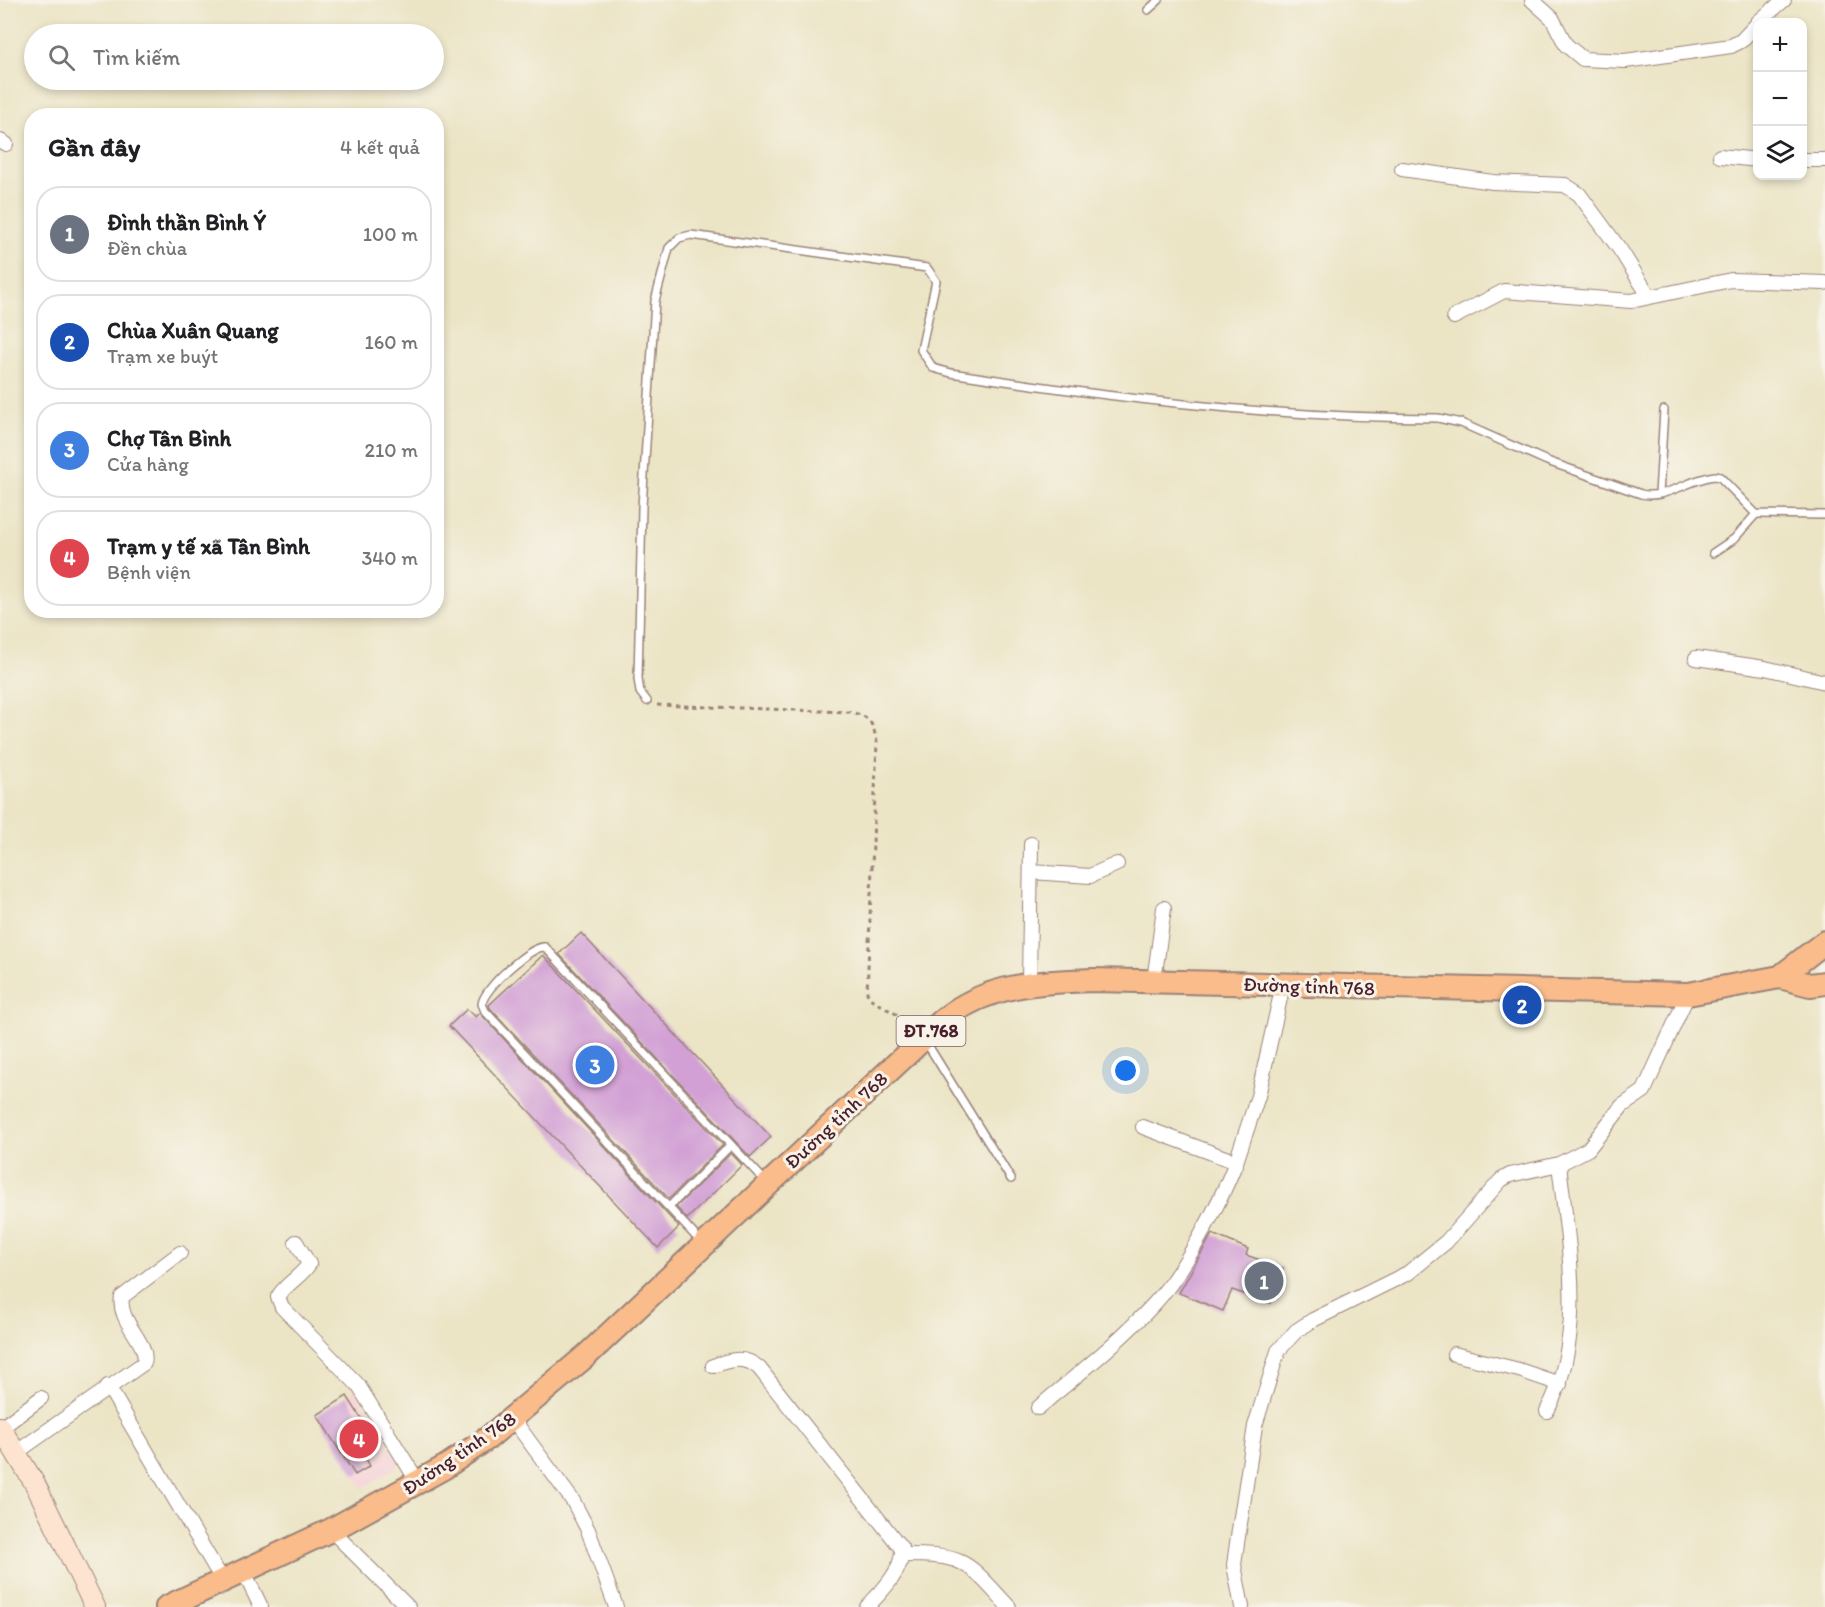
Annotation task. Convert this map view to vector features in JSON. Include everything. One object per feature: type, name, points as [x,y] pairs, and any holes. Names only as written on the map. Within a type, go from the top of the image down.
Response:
[{"type":"main road","name":"Đường tỉnh 768","points":[[167,1607],[331,1530],[418,1482],[471,1449],[587,1355],[926,1035],[957,1008],[982,996],[1029,983],[1094,980],[1688,994],[1779,977],[1825,942]]},
{"type":"main road","name":"ĐT.768","points":[[1779,977],[1810,985],[1825,983]]},
{"type":"main road","points":[[0,1427],[17,1452],[95,1607]]},
{"type":"main road","points":[[196,1607],[215,1584]]},
{"type":"street","points":[[1532,0],[1552,18],[1566,45],[1583,59],[1625,61],[1731,46],[1753,28]]},
{"type":"street","points":[[1764,18],[1784,0]]},
{"type":"street","points":[[1720,156],[1753,159]]},
{"type":"street","points":[[1807,160],[1825,160]]},
{"type":"street","points":[[1402,169],[1492,182],[1565,185],[1579,194],[1621,251],[1649,296]]},
{"type":"street","points":[[1454,317],[1504,291],[1631,301],[1731,279],[1825,283]]},
{"type":"street","points":[[1696,658],[1766,668],[1825,682]]},
{"type":"street","points":[[1029,983],[1031,844]]},
{"type":"street","points":[[1031,872],[1090,876],[1117,864]]},
{"type":"street","points":[[1154,981],[1164,908]]},
{"type":"street","points":[[1038,1408],[1156,1302],[1181,1266],[1208,1220],[1236,1162],[1258,1096],[1283,985]]},
{"type":"street","points":[[1242,1607],[1234,1565],[1255,1426],[1278,1351],[1296,1331],[1313,1320],[1408,1273],[1446,1242],[1501,1180],[1510,1175],[1559,1164],[1588,1149],[1622,1106],[1644,1091],[1688,994]]},
{"type":"street","points":[[1143,1127],[1236,1162]]},
{"type":"street","points":[[1547,1411],[1560,1384],[1568,1342],[1571,1281],[1559,1164]]},
{"type":"street","points":[[296,1242],[309,1264],[304,1272],[284,1286],[278,1297],[282,1307],[358,1385],[418,1482]]},
{"type":"street","points":[[17,1452],[108,1386],[144,1363],[145,1358],[120,1306],[122,1297],[180,1253]]},
{"type":"street","points":[[1454,1354],[1519,1370],[1560,1384]]},
{"type":"street","points":[[713,1366],[742,1359],[759,1368],[902,1549],[902,1555],[887,1584],[867,1607]]},
{"type":"street","points":[[108,1386],[215,1584]]},
{"type":"street","points":[[0,1427],[41,1398]]},
{"type":"street","points":[[512,1418],[573,1501],[588,1530],[616,1607]]},
{"type":"street","points":[[331,1530],[408,1607]]},
{"type":"street","points":[[902,1555],[952,1557],[960,1560],[971,1567],[1009,1607]]},
{"type":"street","points":[[244,1572],[261,1607]]},
{"type":"lane","points":[[1148,10],[1159,0]]},
{"type":"lane","points":[[647,701],[640,692],[638,667],[642,507],[655,301],[669,248],[678,238],[691,235],[927,268],[936,281],[921,350],[933,368],[951,373],[1103,397],[1280,415],[1448,420],[1599,480],[1649,496],[1715,476],[1720,477],[1756,514],[1825,515]]},
{"type":"lane","points":[[1659,494],[1664,410]]},
{"type":"lane","points":[[1713,553],[1734,539],[1756,514]]},
{"type":"lane","points":[[704,1245],[485,1011],[482,1004],[486,992],[533,949],[545,947],[768,1185]]},
{"type":"lane","points":[[926,1035],[1011,1179]]},
{"type":"lane","points":[[669,1207],[731,1145]]},
{"type":"path","points":[[647,701],[662,707],[849,712],[865,715],[873,726],[877,742],[867,993],[873,1001],[926,1035]]},
{"type":"shaded area","points":[[355,1390],[401,1464],[363,1488],[317,1415]]},
{"type":"building","points":[[581,933],[771,1137],[750,1157],[559,954]]},
{"type":"building","points":[[543,955],[723,1145],[669,1199],[490,1008],[489,1005]]},
{"type":"building","points":[[467,1009],[476,1017],[480,1013],[679,1227],[658,1248],[449,1026]]},
{"type":"building","points":[[731,1153],[742,1165],[687,1219],[676,1207]]},
{"type":"building","points":[[1212,1234],[1248,1249],[1246,1255],[1283,1268],[1271,1303],[1232,1290],[1223,1311],[1179,1293]]},
{"type":"building","points":[[347,1396],[375,1440],[367,1445],[372,1453],[365,1457],[370,1466],[355,1475],[317,1415]]},
{"type":"place","name":"Chùa Xuân Quang","points":[[1522,1005]]},
{"type":"place","name":"Chợ Tân Bình","points":[[595,1065]]},
{"type":"place","name":"Đình thần Bình Ý","points":[[1264,1281]]},
{"type":"place","name":"Trạm y tế xã Tân Bình","points":[[359,1439]]}]
